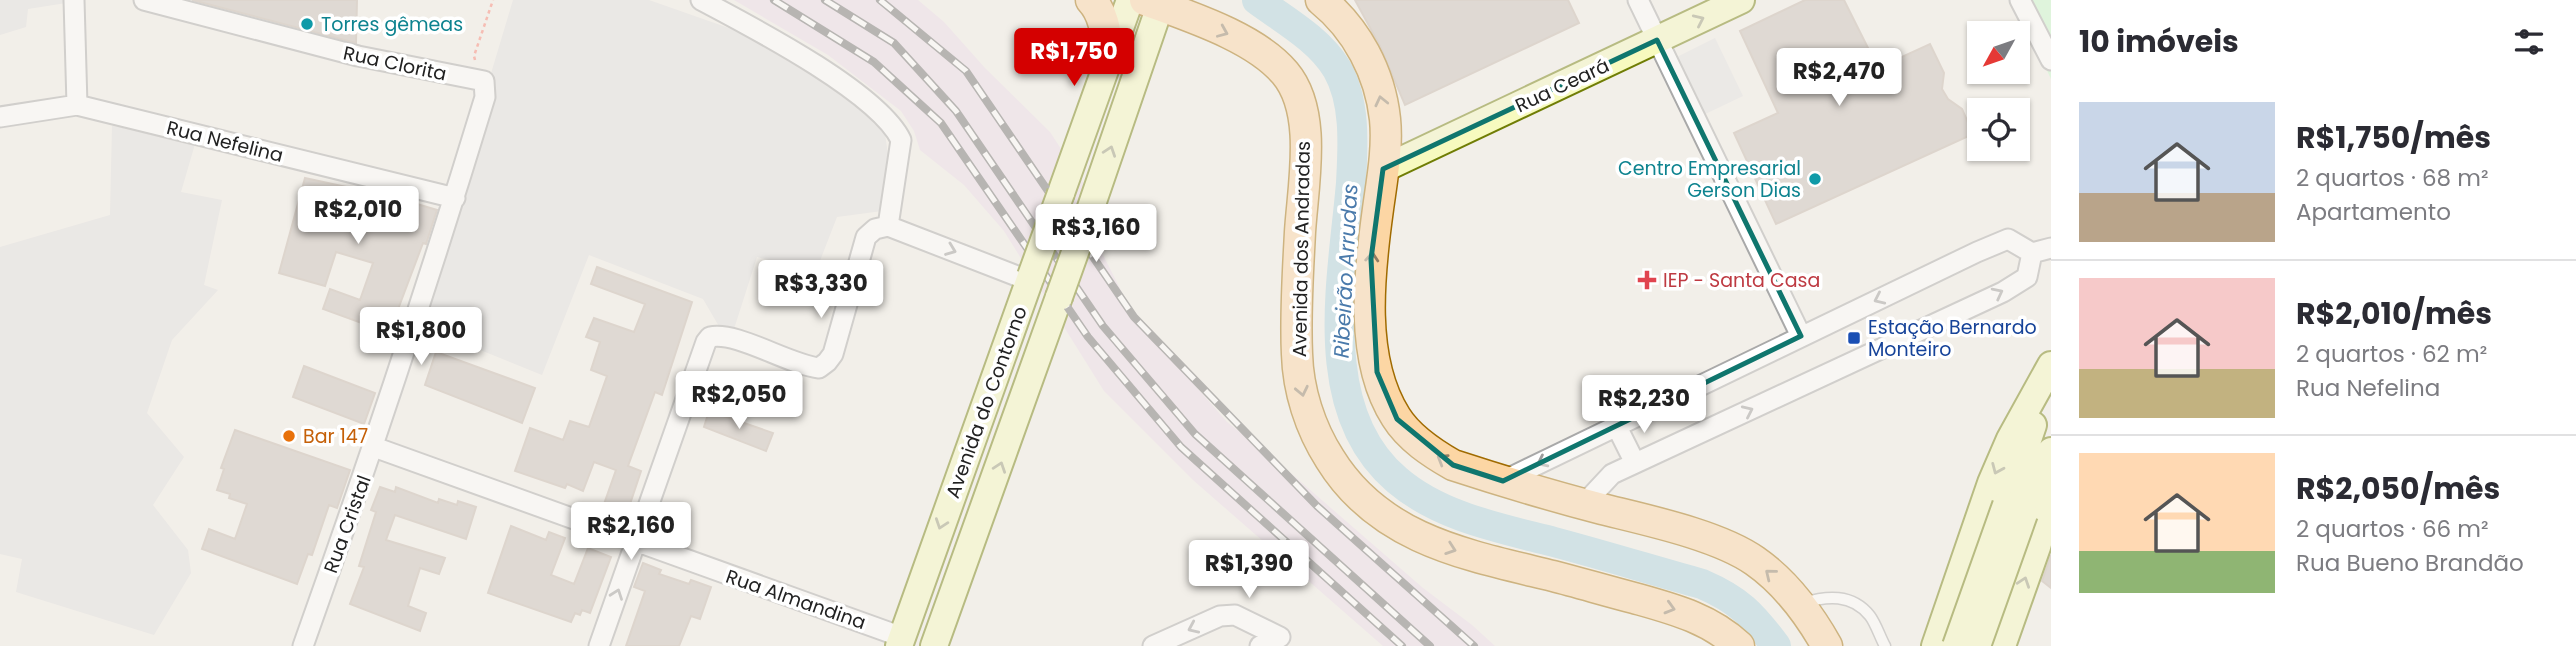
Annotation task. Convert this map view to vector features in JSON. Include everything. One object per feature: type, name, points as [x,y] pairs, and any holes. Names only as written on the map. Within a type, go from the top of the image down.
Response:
[{"type":"main road","points":[[1091,0],[1098,7],[1103,21],[1110,59]]},
{"type":"main road","points":[[1321,0],[1339,15],[1358,41],[1374,71],[1385,120],[1383,169],[1371,259],[1371,333],[1377,372],[1397,419],[1433,454],[1453,465],[1664,525],[1723,545],[1753,559],[1779,580],[1814,622],[1827,646]]},
{"type":"main road","name":"Avenida dos Andradas","points":[[1155,2],[1237,38],[1264,54],[1284,71],[1297,90],[1304,114],[1306,171],[1300,231],[1297,355],[1303,397],[1316,435],[1330,460],[1348,483],[1393,523],[1424,540],[1490,562],[1554,576],[1681,611],[1705,621],[1739,646]]},
{"type":"street","points":[[0,117],[76,105],[74,0]]},
{"type":"street","name":"Rua Clorita","points":[[144,0],[358,56],[481,73]]},
{"type":"street","points":[[701,0],[789,49],[827,74],[865,100],[896,129],[901,140],[888,226]]},
{"type":"street","name":"Avenida do Contorno","points":[[900,641],[1130,0]]},
{"type":"street","points":[[1638,0],[1801,336]]},
{"type":"street","name":"Rua Ceará","points":[[1383,169],[1741,0]]},
{"type":"street","points":[[2020,0],[2051,60]]},
{"type":"street","name":"Avenida do Contorno","points":[[934,646],[1088,216],[1155,2]]},
{"type":"street","name":"Rua Cristal","points":[[303,646],[374,447],[455,198],[485,97],[481,73]]},
{"type":"street","name":"Rua Nefelina","points":[[76,105],[455,198]]},
{"type":"street","points":[[598,646],[702,349],[710,337],[726,336],[796,363],[819,368],[833,354],[866,237],[875,229],[888,226],[1031,278]]},
{"type":"street","points":[[1503,481],[2008,239],[2042,250],[2026,277],[2003,292],[1612,474],[1584,504]]},
{"type":"street","points":[[1935,646],[1991,483],[2010,439],[2051,365]]},
{"type":"street","points":[[1978,646],[2051,370]]},
{"type":"street","points":[[1616,425],[1635,463]]},
{"type":"street","name":"Rua Almandina","points":[[374,447],[900,641]]},
{"type":"street","points":[[1956,646],[2015,510],[2051,451]]},
{"type":"street","points":[[1946,612],[1951,621],[1962,630],[2004,639],[2051,496]]},
{"type":"street","points":[[1153,646],[1220,616],[1235,615],[1286,641]]},
{"type":"street","points":[[1260,646],[1286,641]]},
{"type":"lane","points":[[1799,605],[1823,597],[1845,598],[1869,615],[1885,646]]},
{"type":"path","points":[[481,73],[474,56],[493,0]]},
{"type":"highlighted area","points":[[1657,40],[1801,336],[1503,481],[1453,465],[1397,419],[1377,372],[1371,259],[1383,169]]},
{"type":"shaded area","points":[[0,0],[66,0],[66,3],[28,9],[26,27],[0,35]]},
{"type":"shaded area","points":[[513,0],[649,0],[760,39],[882,113],[889,162],[882,211],[837,217],[816,271],[757,257],[734,329],[720,328],[703,299],[589,255],[542,375],[416,324]]},
{"type":"shaded area","points":[[734,0],[918,0],[944,22],[985,68],[1050,132],[1108,221],[1100,249],[1140,328],[1171,358],[1227,422],[1495,646],[1383,646],[1193,480],[1104,391],[1004,231],[964,185],[920,150],[914,131],[901,111],[828,55]]},
{"type":"shaded area","points":[[1715,38],[1743,96],[1699,117],[1673,59]]},
{"type":"shaded area","points":[[112,126],[153,131],[195,144],[181,192],[222,200],[204,285],[218,290],[172,340],[147,413],[184,457],[153,505],[188,550],[191,573],[154,635],[16,592],[22,559],[0,554],[0,247],[110,215]]},
{"type":"green space","points":[[2013,0],[2051,0],[2051,79],[2030,35],[2030,21],[2023,21]]},
{"type":"building","name":"Torres gêmeas","points":[[192,0],[357,0],[356,43]]},
{"type":"building","points":[[1355,0],[1568,0],[1579,23],[1405,105],[1380,46]]},
{"type":"building","name":"Centro Empresarial Gerson Dias","points":[[1805,0],[1844,0],[1878,68],[1930,44],[1944,73],[1942,89],[1948,99],[1962,109],[1967,120],[1967,137],[1776,224],[1734,133],[1778,113],[1740,31]]},
{"type":"building","points":[[305,178],[397,198],[437,210],[426,244],[423,243],[389,333],[323,309],[330,289],[360,300],[373,263],[336,252],[325,286],[279,273]]},
{"type":"building","points":[[597,267],[692,302],[662,395],[655,392],[628,466],[641,471],[626,516],[603,507],[616,470],[594,462],[583,491],[567,484],[565,488],[515,471],[530,428],[563,440],[570,421],[589,427],[607,376],[591,370],[600,342],[586,337],[594,318],[634,332],[645,304],[591,284]]},
{"type":"building","points":[[436,352],[535,388],[522,423],[425,385]]},
{"type":"building","points":[[304,366],[375,393],[364,424],[293,397]]},
{"type":"building","points":[[709,411],[773,433],[766,451],[704,427]]},
{"type":"building","points":[[235,430],[350,470],[337,508],[329,505],[312,555],[308,554],[297,584],[202,549],[209,529],[235,539],[247,504],[229,498],[230,494],[217,490],[224,469],[221,468]]},
{"type":"building","points":[[380,487],[395,492],[396,487],[438,503],[439,499],[457,505],[458,501],[476,507],[466,539],[395,515],[386,540],[445,558],[439,574],[420,568],[408,606],[426,613],[420,631],[350,604],[364,567],[359,566],[376,512],[371,510]]},
{"type":"building","points":[[511,526],[546,540],[549,532],[565,538],[551,575],[574,584],[588,548],[611,557],[590,613],[582,610],[580,615],[575,613],[571,622],[488,593]]},
{"type":"building","points":[[2051,555],[2051,588],[2042,581]]},
{"type":"building","points":[[643,563],[661,570],[659,574],[689,584],[691,580],[711,587],[700,619],[691,616],[679,646],[626,646],[645,591],[634,587]]},
{"type":"waterway","name":"Ribeirão Arrudas","points":[[1257,0],[1321,48],[1337,69],[1347,96],[1352,124],[1352,154],[1340,300],[1340,341],[1344,380],[1354,417],[1371,451],[1397,480],[1414,493],[1451,512],[1715,590],[1744,609],[1776,646]]},
{"type":"railway","points":[[774,0],[874,62],[941,123],[1088,337],[1181,447],[1402,646]]},
{"type":"railway","points":[[825,0],[894,43],[956,111],[1103,326],[1195,434],[1430,646]]},
{"type":"railway","points":[[880,0],[966,71],[1134,317],[1317,506],[1474,646]]},
{"type":"place","name":"Torres gêmeas","points":[[307,24]]},
{"type":"place","name":"Centro Empresarial Gerson Dias","points":[[1815,179]]},
{"type":"place","name":"IEP - Santa Casa","points":[[1647,280]]},
{"type":"place","name":"Estação Bernardo Monteiro","points":[[1854,338]]},
{"type":"place","name":"Bar 147","points":[[289,436]]}]
